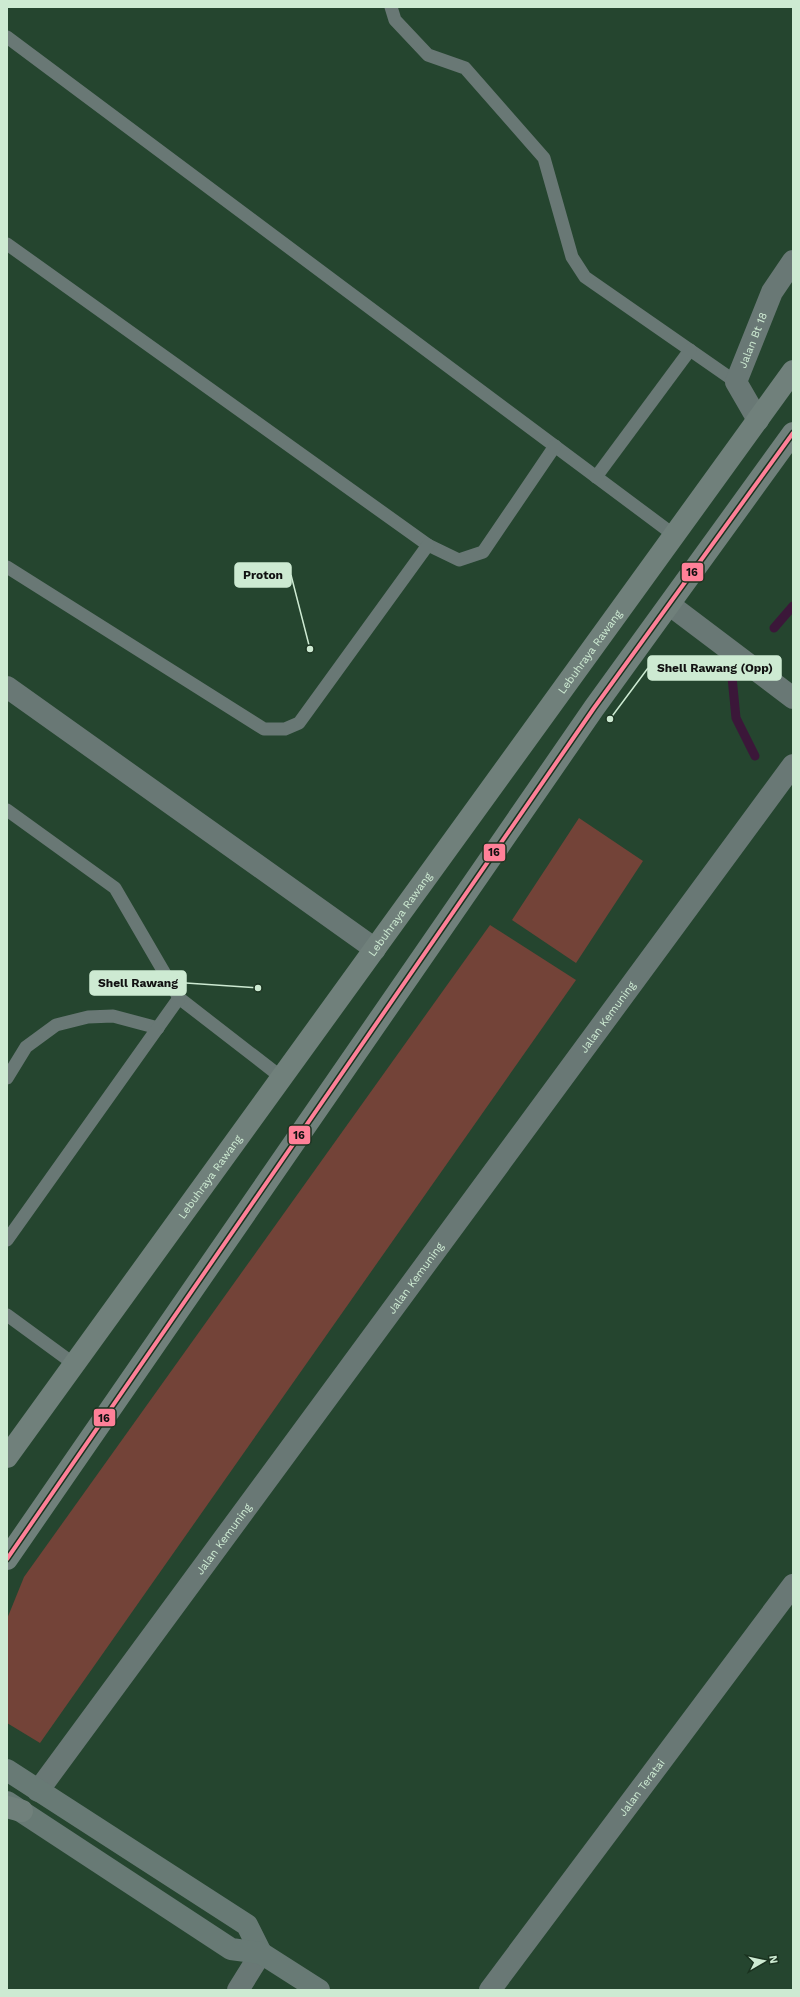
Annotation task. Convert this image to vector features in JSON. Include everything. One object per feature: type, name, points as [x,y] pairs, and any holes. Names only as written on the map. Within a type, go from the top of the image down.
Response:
[{"type":"main road","name":"Lebuhraya Rawang","points":[[7,1457],[793,371]]},
{"type":"main road","points":[[7,1559],[594,708],[793,433]]},
{"type":"street","name":"Jalan Bt 18","points":[[758,420],[736,382],[772,292],[793,261]]},
{"type":"street","points":[[670,605],[793,698]]},
{"type":"street","points":[[7,687],[375,949]]},
{"type":"street","name":"Jalan Kemuning","points":[[38,1791],[793,765]]},
{"type":"street","name":"Jalan Teratai","points":[[490,1990],[793,1585]]},
{"type":"street","points":[[7,1770],[247,1925],[261,1953]]},
{"type":"street","points":[[12,1807],[231,1949],[261,1953],[319,1990]]},
{"type":"street","points":[[238,1990],[261,1953]]},
{"type":"lane","points":[[391,7],[395,20],[428,56],[465,68],[544,158],[572,257],[585,277],[736,382]]},
{"type":"lane","points":[[7,38],[674,535]]},
{"type":"lane","points":[[7,244],[428,545],[459,560],[483,552],[555,446]]},
{"type":"lane","points":[[596,477],[690,350]]},
{"type":"lane","points":[[7,567],[264,729],[285,729],[299,723],[428,545]]},
{"type":"lane","points":[[7,810],[115,888],[179,998],[282,1077]]},
{"type":"lane","points":[[7,1240],[179,998]]},
{"type":"lane","points":[[7,1078],[26,1047],[56,1026],[88,1017],[114,1016],[158,1028]]},
{"type":"lane","points":[[7,1315],[74,1364]]},
{"type":"shaded area","points":[[579,818],[643,861],[576,963],[512,920]]},
{"type":"shaded area","points":[[490,925],[576,980],[40,1743],[7,1723],[7,1619],[24,1577]]},
{"type":"waterway","points":[[774,628],[793,606]]},
{"type":"waterway","points":[[732,677],[736,718],[755,756]]},
{"type":"transit line","name":"16","points":[[7,1559],[594,708],[793,433]]},
{"type":"place","name":"Proton","points":[[310,649]]},
{"type":"place","name":"Shell Rawang (Opp)","points":[[610,719]]},
{"type":"place","name":"Shell Rawang","points":[[258,988]]}]
